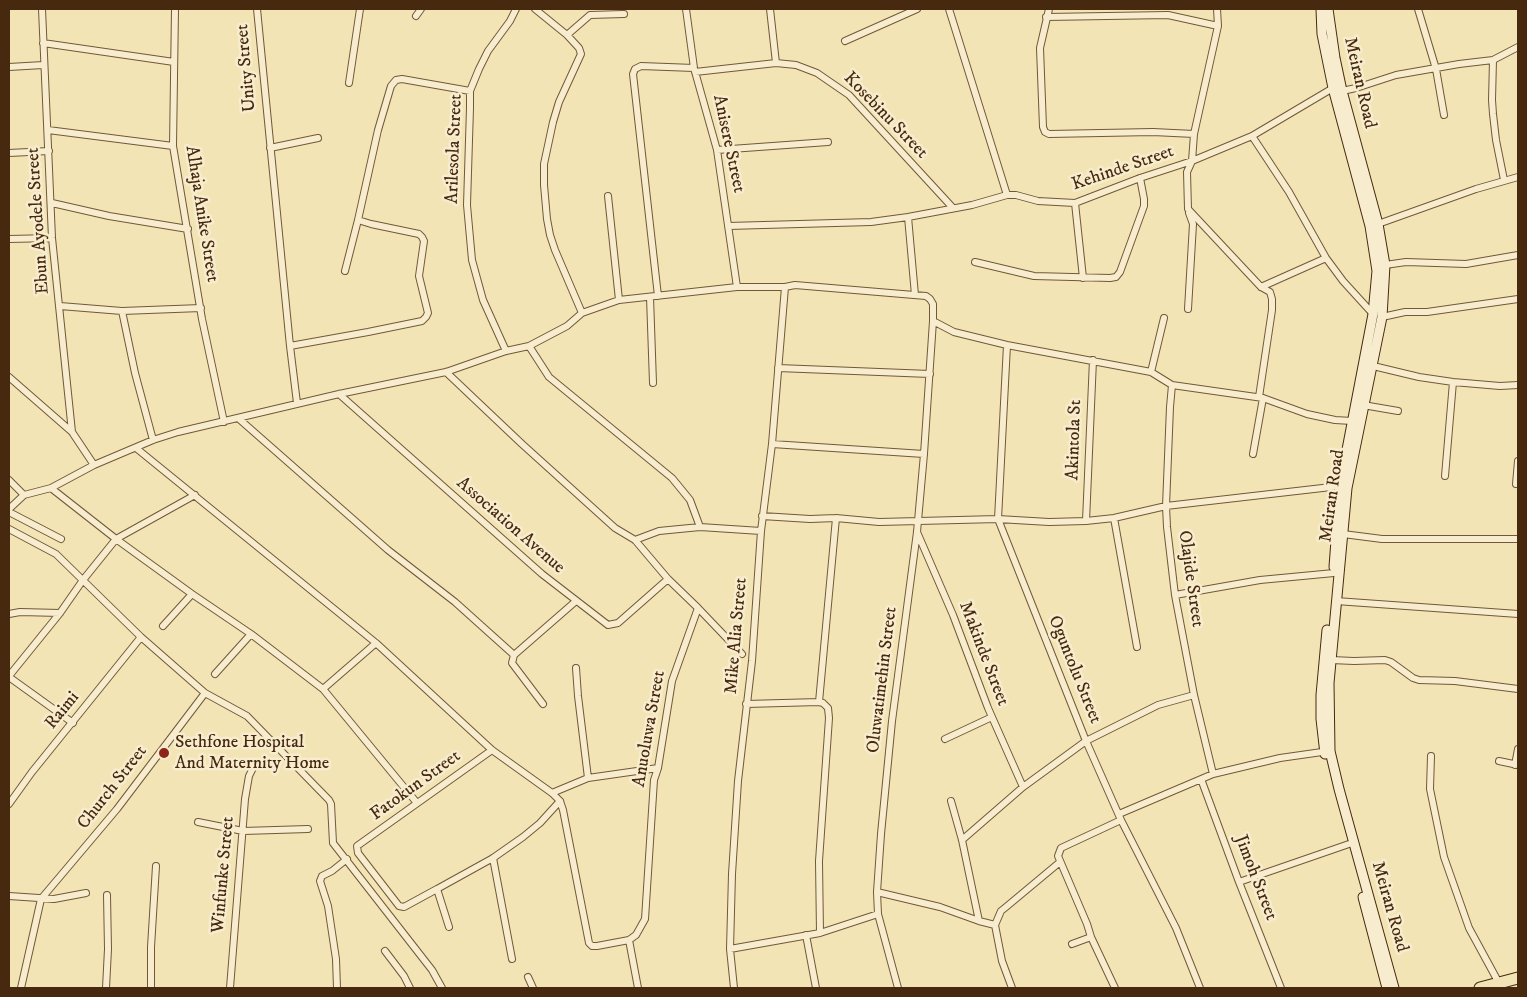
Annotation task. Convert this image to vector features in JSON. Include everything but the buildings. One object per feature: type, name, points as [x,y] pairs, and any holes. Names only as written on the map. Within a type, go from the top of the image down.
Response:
[{"type":"highway","points":[[1480,988],[1500,986],[1518,978]]},
{"type":"main road","name":"Meiran Road","points":[[1321,9],[1322,34],[1370,226],[1377,271],[1363,405],[1347,488],[1325,719]]},
{"type":"main road","name":"Meiran Road","points":[[1328,9],[1335,58],[1337,90],[1378,224],[1385,265],[1382,317],[1352,421],[1340,486],[1334,573],[1324,666],[1325,719],[1330,779],[1387,988]]},
{"type":"main road","name":"Meiran Road","points":[[1327,751],[1394,988]]},
{"type":"street","name":"Ebun Ayodele Street","points":[[42,9],[43,65],[52,203],[52,238],[72,432]]},
{"type":"street","name":"Alhaja Anike Street","points":[[175,9],[173,146],[200,308],[224,422]]},
{"type":"street","name":"Unity Street","points":[[257,9],[267,124],[297,403]]},
{"type":"street","points":[[349,82],[360,9]]},
{"type":"street","points":[[416,16],[421,9]]},
{"type":"street","name":"Arilesola Street","points":[[506,352],[483,300],[472,260],[468,235],[470,91],[488,51],[516,9]]},
{"type":"street","points":[[535,9],[567,35],[579,48],[581,54],[559,102],[553,122],[544,164],[544,185],[550,235],[582,313]]},
{"type":"street","name":"Anisere Street","points":[[686,9],[695,70],[717,150],[737,287]]},
{"type":"street","points":[[770,9],[776,63]]},
{"type":"street","points":[[845,41],[917,9]]},
{"type":"street","points":[[949,9],[1007,195]]},
{"type":"street","points":[[1049,9],[1040,48],[1042,127],[1045,132],[1049,134],[1153,132],[1194,134]]},
{"type":"street","points":[[1188,309],[1193,224],[1188,209],[1187,172],[1192,161],[1194,134],[1218,26],[1217,9]]},
{"type":"street","points":[[1418,9],[1436,69],[1444,115]]},
{"type":"street","points":[[567,35],[590,15],[624,14]]},
{"type":"street","points":[[1046,17],[1168,15],[1218,26]]},
{"type":"street","points":[[43,43],[174,62]]},
{"type":"street","name":"Kehinde Street","points":[[728,226],[871,222],[972,205],[1007,195],[1022,196],[1038,201],[1075,203],[1140,178],[1192,161],[1252,136],[1337,90],[1356,88],[1396,75],[1493,60],[1518,47]]},
{"type":"street","points":[[1493,60],[1493,114],[1504,180]]},
{"type":"street","name":"Kosebinu Street","points":[[658,296],[633,74],[635,69],[641,66],[695,70],[786,63],[807,68],[849,95],[953,208]]},
{"type":"street","points":[[9,67],[43,65]]},
{"type":"street","points":[[345,271],[378,130],[391,86],[396,80],[402,79],[470,91]]},
{"type":"street","points":[[48,130],[173,146]]},
{"type":"street","points":[[1252,136],[1289,192],[1326,258],[1343,281],[1373,314]]},
{"type":"street","points":[[270,148],[318,138]]},
{"type":"street","points":[[717,150],[828,142]]},
{"type":"street","points":[[9,153],[49,151]]},
{"type":"street","points":[[1378,224],[1504,180],[1518,177]]},
{"type":"street","points":[[975,262],[1025,275],[1083,278],[1116,277],[1120,272],[1144,206],[1140,178]]},
{"type":"street","points":[[608,196],[619,300]]},
{"type":"street","points":[[52,203],[109,216],[188,229]]},
{"type":"street","points":[[1075,203],[1083,278]]},
{"type":"street","points":[[1188,209],[1261,287],[1270,292],[1272,299],[1253,454]]},
{"type":"street","points":[[60,539],[9,511],[24,495],[51,488],[94,465],[153,440],[297,403],[446,372],[529,346],[567,326],[582,313],[619,300],[737,287],[785,287],[796,285],[915,295],[908,217]]},
{"type":"street","points":[[290,346],[422,321],[426,318],[428,313],[419,276],[424,241],[422,237],[419,234],[358,220]]},
{"type":"street","points":[[9,239],[52,238]]},
{"type":"street","points":[[1385,265],[1406,262],[1466,264],[1518,255]]},
{"type":"street","points":[[1261,287],[1326,258]]},
{"type":"street","name":"Mike Alia Street","points":[[734,988],[730,949],[732,874],[738,781],[752,660],[762,516],[772,444],[785,287]]},
{"type":"street","name":"Oluwatimehin Street","points":[[898,988],[878,914],[877,892],[892,720],[917,532],[930,374],[933,304],[930,298],[926,296],[915,295]]},
{"type":"street","points":[[650,297],[653,382]]},
{"type":"street","points":[[1382,317],[1405,312],[1427,312],[1518,299]]},
{"type":"street","points":[[60,306],[122,311],[200,308]]},
{"type":"street","points":[[122,311],[135,373],[153,440]]},
{"type":"street","points":[[1151,372],[1164,318]]},
{"type":"street","points":[[933,320],[954,332],[1006,345],[1151,372],[1172,385],[1261,398],[1307,414],[1334,420],[1352,421]]},
{"type":"street","name":"Oguntolu Street","points":[[1006,345],[998,519],[1086,741],[1120,817],[1176,928],[1200,988]]},
{"type":"street","points":[[529,346],[549,377],[672,478],[690,500],[700,527]]},
{"type":"street","name":"Akintola St","points":[[1086,521],[1093,360]]},
{"type":"street","points":[[1368,365],[1419,377],[1453,382],[1500,386],[1518,385]]},
{"type":"street","points":[[778,368],[930,374]]},
{"type":"street","points":[[446,372],[522,444],[608,521],[635,540],[668,579],[742,654]]},
{"type":"street","points":[[9,378],[72,432],[94,465]]},
{"type":"street","points":[[1445,476],[1453,382]]},
{"type":"street","name":"Olajide Street","points":[[1172,385],[1166,506],[1174,595],[1194,695],[1213,774]]},
{"type":"street","name":"Association Avenue","points":[[339,394],[542,574],[608,625],[618,623],[668,579]]},
{"type":"street","points":[[1363,405],[1398,411]]},
{"type":"street","points":[[238,418],[388,550],[455,602],[514,655]]},
{"type":"street","points":[[772,444],[924,454]]},
{"type":"street","points":[[136,448],[376,643],[492,750],[552,793],[560,801],[589,943],[592,946],[597,946],[629,940],[638,988]]},
{"type":"street","points":[[1516,484],[1518,460]]},
{"type":"street","points":[[9,480],[24,495]]},
{"type":"street","points":[[762,516],[810,519],[836,518],[879,522],[998,519],[1049,522],[1086,521],[1114,518],[1166,506],[1340,486]]},
{"type":"street","points":[[51,488],[116,539],[251,634],[323,689],[417,803]]},
{"type":"street","points":[[73,723],[9,676],[116,539],[195,495]]},
{"type":"street","points":[[819,702],[836,518]]},
{"type":"street","points":[[1114,518],[1137,648]]},
{"type":"street","points":[[635,540],[659,531],[700,527],[761,531]]},
{"type":"street","points":[[9,529],[56,554],[141,636],[205,693],[247,716],[329,800],[331,804],[333,843],[432,970],[442,988]]},
{"type":"street","name":"Makinde Street","points":[[917,532],[953,615],[992,717],[1023,787]]},
{"type":"street","points":[[1343,534],[1382,539],[1518,540]]},
{"type":"street","points":[[1174,595],[1260,580],[1334,573]]},
{"type":"street","points":[[163,626],[192,594]]},
{"type":"street","points":[[543,704],[512,662],[514,655],[576,601]]},
{"type":"street","points":[[1336,601],[1518,614]]},
{"type":"street","name":"Anuoluwa Street","points":[[629,940],[636,935],[645,919],[654,780],[658,768],[672,681],[698,608]]},
{"type":"street","points":[[9,614],[20,612],[60,613]]},
{"type":"street","points":[[215,674],[251,634]]},
{"type":"street","name":"Raimi","points":[[9,804],[32,772],[141,636]]},
{"type":"street","points":[[323,689],[376,643]]},
{"type":"street","points":[[1331,660],[1385,660],[1419,680],[1455,681],[1518,689]]},
{"type":"street","points":[[576,668],[588,778]]},
{"type":"street","name":"Church Street","points":[[41,898],[117,809],[205,693]]},
{"type":"street","points":[[962,840],[1023,787],[1086,741],[1158,705],[1194,695]]},
{"type":"street","points":[[746,704],[819,702],[828,708],[829,718],[819,861],[820,933]]},
{"type":"street","points":[[945,739],[992,717]]},
{"type":"street","points":[[1499,761],[1517,765],[1518,749]]},
{"type":"street","name":"Fatokun Street","points":[[438,889],[404,907],[400,906],[358,853],[358,846],[492,750]]},
{"type":"street","points":[[1115,988],[1091,938],[1087,924],[1060,862],[1058,856],[1061,848],[1120,817],[1213,774],[1280,758],[1327,751]]},
{"type":"street","points":[[1431,756],[1430,789],[1444,857],[1469,928],[1500,986]]},
{"type":"street","name":"Winfunke Street","points":[[230,988],[243,832],[250,776],[254,766]]},
{"type":"street","points":[[552,793],[588,778],[658,768]]},
{"type":"street","name":"Jimoh Street","points":[[1201,779],[1281,988]]},
{"type":"street","points":[[449,927],[438,889],[493,858],[540,823],[560,801]]},
{"type":"street","points":[[951,801],[962,840],[979,921]]},
{"type":"street","points":[[198,822],[243,832],[308,829]]},
{"type":"street","points":[[1239,882],[1349,844]]},
{"type":"street","points":[[493,858],[512,959]]},
{"type":"street","points":[[338,988],[336,958],[328,906],[320,881],[322,876],[347,859]]},
{"type":"street","points":[[1012,988],[1002,961],[995,925],[1006,907],[1060,862]]},
{"type":"street","points":[[151,988],[151,947],[156,866]]},
{"type":"street","points":[[877,892],[940,907],[995,925]]},
{"type":"street","points":[[9,896],[64,899],[86,893]]},
{"type":"street","points":[[106,988],[108,949],[107,895]]},
{"type":"street","points":[[21,988],[41,898]]},
{"type":"street","points":[[730,949],[820,933],[878,914]]},
{"type":"street","points":[[806,935],[816,988]]},
{"type":"street","points":[[1072,944],[1091,938]]},
{"type":"street","points":[[385,951],[404,976],[410,988]]},
{"type":"street","points":[[528,977],[533,988]]},
{"type":"place","name":"Sethfone Hospital And Maternity Home","points":[[164,753]]}]
